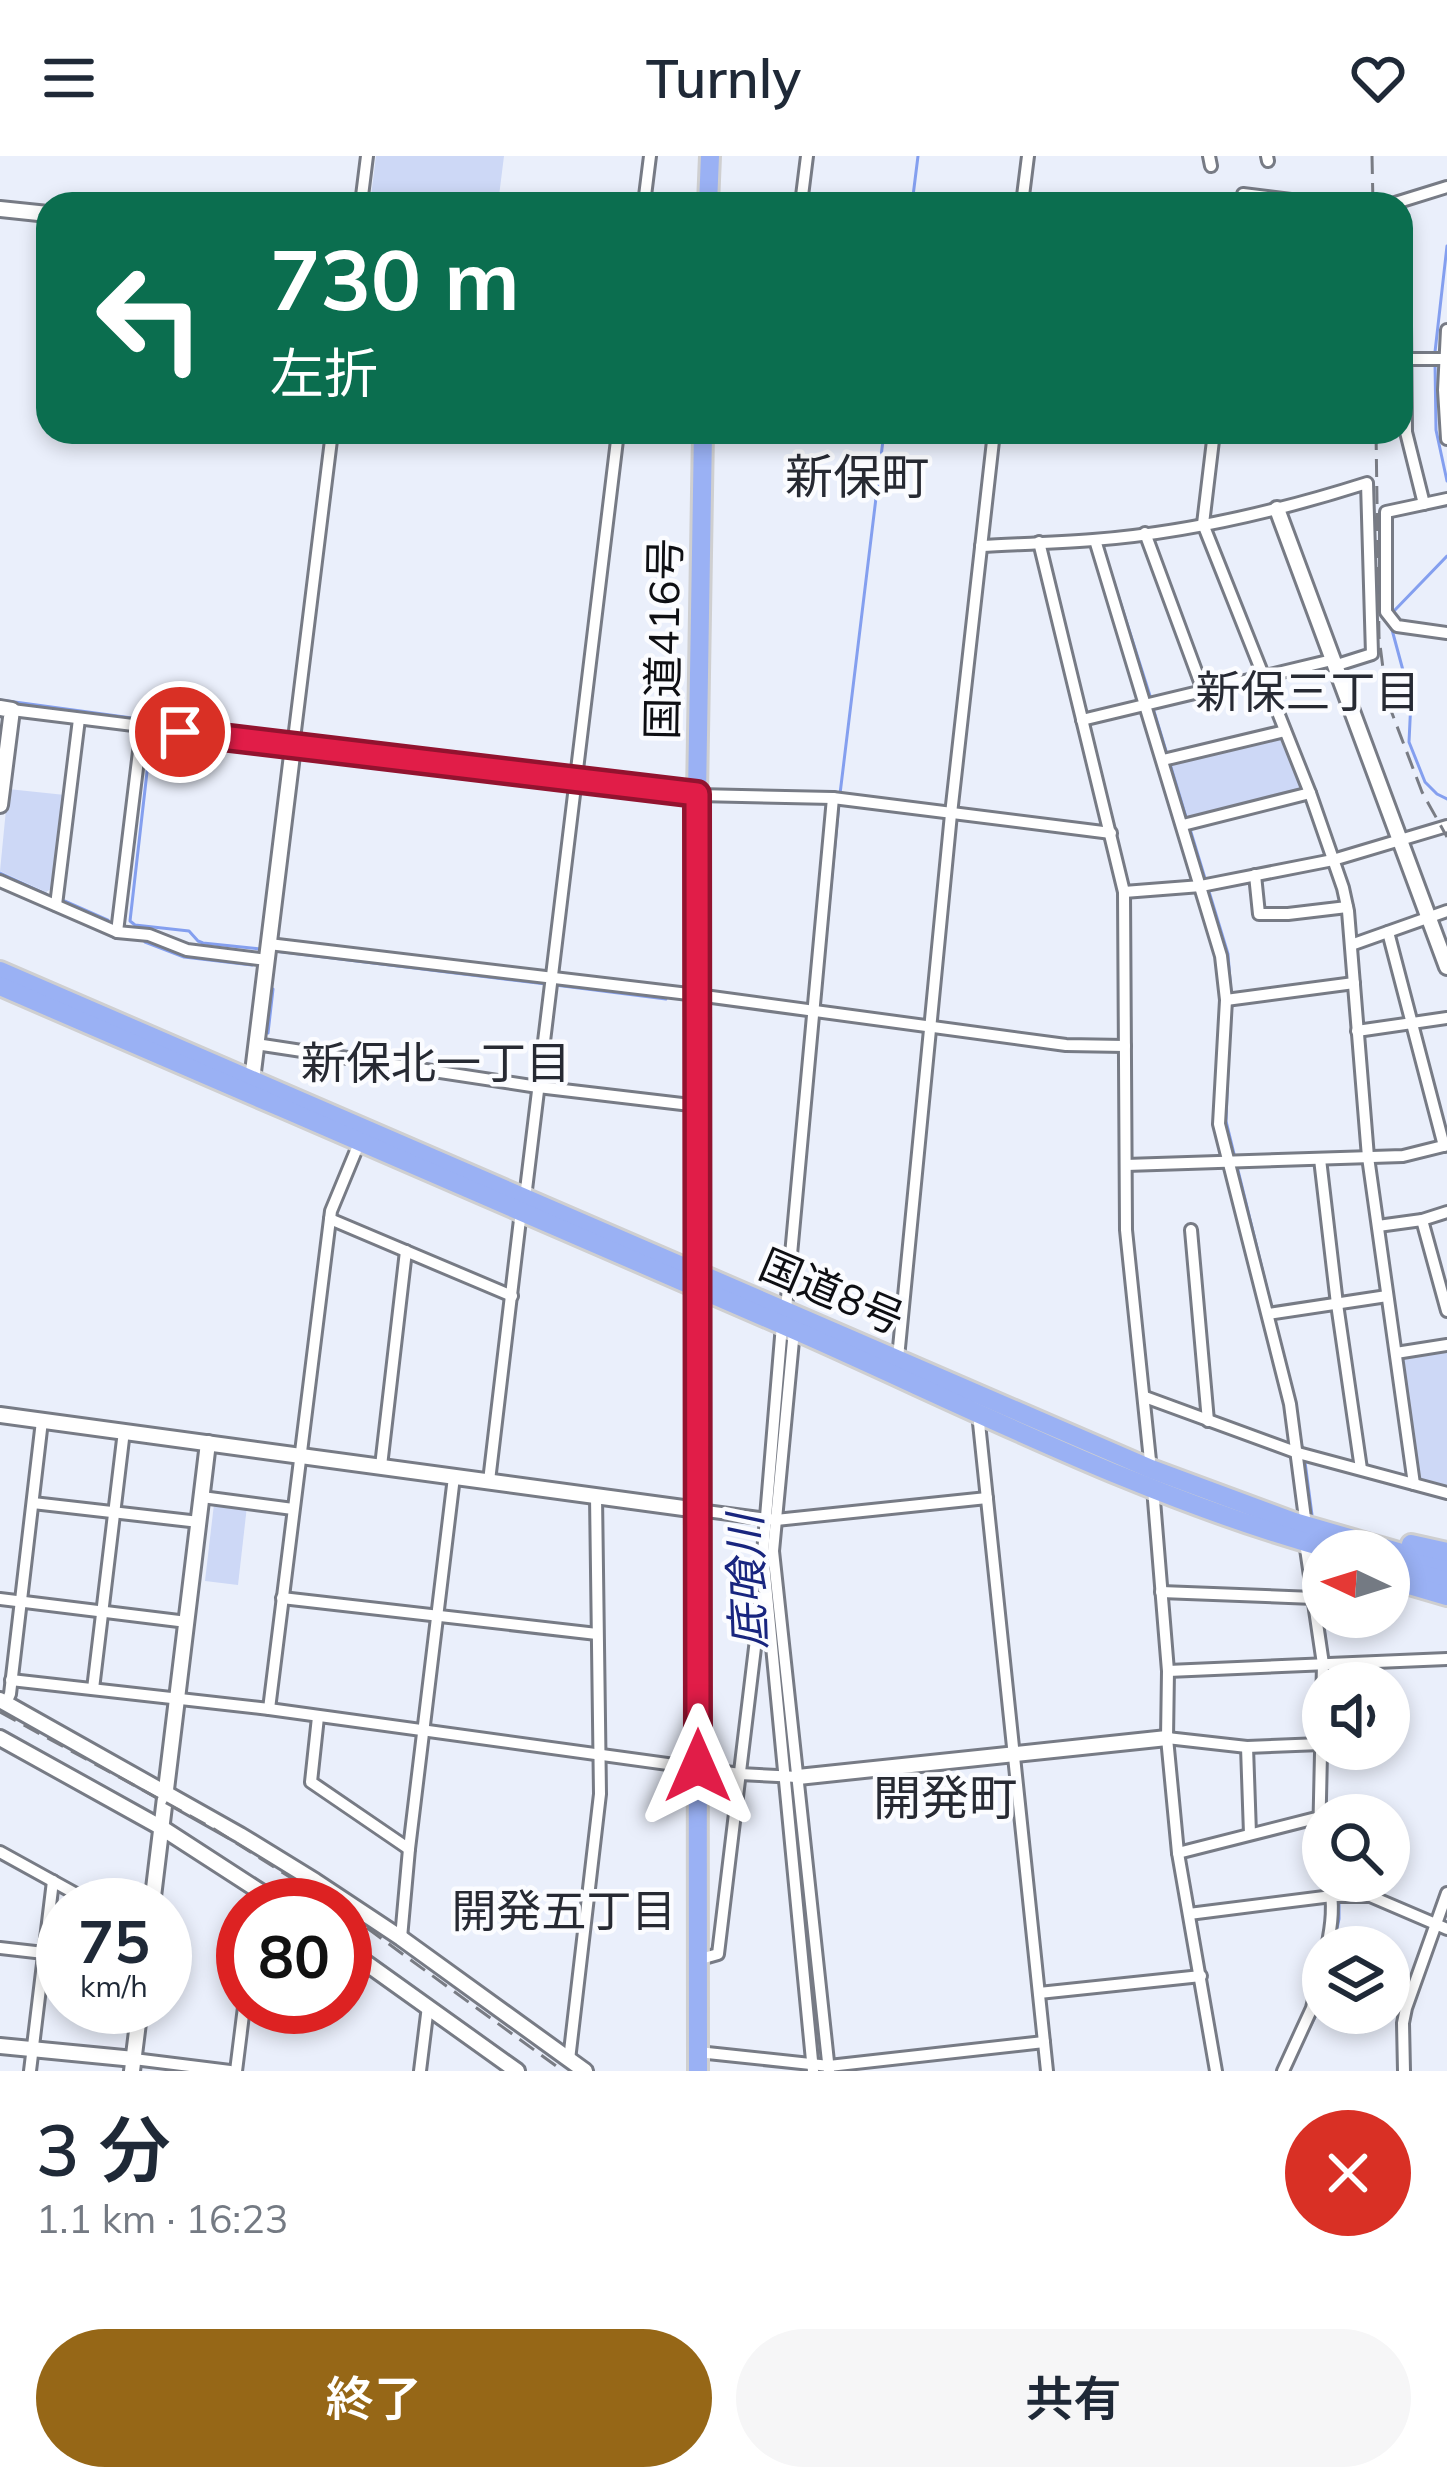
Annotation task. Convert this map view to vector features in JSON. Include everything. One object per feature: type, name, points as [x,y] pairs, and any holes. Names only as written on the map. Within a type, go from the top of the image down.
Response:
[{"type":"highway","points":[[708,192],[710,156]]},
{"type":"highway","name":"国道416号","points":[[698,2061],[697,794],[703,444]]},
{"type":"highway","name":"国道8号","points":[[0,970],[698,1281],[787,1327],[1152,1486],[1302,1531]]},
{"type":"highway","name":"国道8号","points":[[0,986],[360,1142],[523,1205]]},
{"type":"highway","name":"国道8号","points":[[787,1327],[898,1358],[1152,1486]]},
{"type":"highway","points":[[1410,1543],[1447,1552]]},
{"type":"highway","name":"国道8号","points":[[1410,1557],[1447,1566]]},
{"type":"highway","points":[[1410,1571],[1447,1581]]},
{"type":"highway","points":[[1410,1585],[1447,1596]]},
{"type":"street","points":[[362,192],[367,156]]},
{"type":"street","points":[[646,192],[650,156]]},
{"type":"street","points":[[802,192],[807,156]]},
{"type":"street","points":[[1024,192],[1028,156]]},
{"type":"street","points":[[1413,198],[1447,187]]},
{"type":"street","points":[[0,208],[36,212]]},
{"type":"street","points":[[1447,330],[1447,439]]},
{"type":"street","points":[[1413,359],[1444,359]]},
{"type":"street","points":[[252,1080],[331,444]]},
{"type":"street","points":[[489,1481],[616,444]]},
{"type":"street","points":[[898,1358],[993,444]]},
{"type":"street","points":[[1213,444],[1203,524],[1310,793],[1347,908],[1368,1157],[1414,1484]]},
{"type":"street","points":[[1409,444],[1424,504]]},
{"type":"street","points":[[981,546],[1095,540],[1203,524],[1367,483],[1372,654],[1082,720]]},
{"type":"street","points":[[1447,499],[1385,512],[1387,612],[1397,626],[1447,633]]},
{"type":"street","points":[[1276,508],[1447,967]]},
{"type":"street","points":[[1145,533],[1203,690]]},
{"type":"street","points":[[1095,540],[1221,956],[1226,1000],[1220,1124],[1290,1404],[1307,1530]]},
{"type":"street","points":[[1039,542],[1124,892],[1126,1230],[1168,1670],[1167,1738],[1178,1853],[1216,2071]]},
{"type":"street","points":[[0,805],[6,709],[697,794],[833,798],[1111,832]]},
{"type":"street","points":[[56,905],[79,718]]},
{"type":"street","points":[[117,932],[142,727]]},
{"type":"street","points":[[1162,760],[1286,731]]},
{"type":"street","points":[[1183,825],[1310,793]]},
{"type":"street","points":[[697,1960],[718,1954],[764,1575],[833,798]]},
{"type":"street","points":[[1124,892],[1201,886],[1333,860],[1447,826]]},
{"type":"street","points":[[1255,875],[1259,914],[1347,908]]},
{"type":"street","points":[[0,880],[117,932],[149,935],[187,950],[268,952],[552,979],[1066,1045],[1125,1046]]},
{"type":"street","points":[[1351,945],[1447,911]]},
{"type":"street","points":[[1126,1165],[1414,1155],[1446,1146],[1388,932]]},
{"type":"street","points":[[1226,1000],[1354,983]]},
{"type":"street","points":[[1357,1030],[1447,1018]]},
{"type":"street","points":[[256,1044],[699,1106]]},
{"type":"street","points":[[268,1709],[330,1220],[360,1142]]},
{"type":"street","points":[[1320,1159],[1360,1469]]},
{"type":"street","points":[[1378,1226],[1447,1212]]},
{"type":"street","points":[[330,1220],[512,1296]]},
{"type":"street","points":[[1422,1220],[1447,1311]]},
{"type":"street","points":[[1191,1230],[1208,1420]]},
{"type":"street","points":[[381,1466],[406,1251]]},
{"type":"street","points":[[1268,1314],[1388,1296]]},
{"type":"street","points":[[787,1327],[979,1423],[1152,1486]]},
{"type":"street","points":[[1396,1353],[1447,1345]]},
{"type":"street","points":[[1145,1397],[1298,1453],[1447,1492]]},
{"type":"street","points":[[0,1415],[770,1520],[987,1498]]},
{"type":"street","points":[[42,1420],[11,1680],[3,1701],[240,1834],[401,1938],[585,2071]]},
{"type":"street","points":[[979,1423],[1047,2071]]},
{"type":"street","points":[[93,1689],[124,1431]]},
{"type":"street","points":[[156,1878],[208,1443]]},
{"type":"street","points":[[401,1938],[454,1477]]},
{"type":"street","points":[[569,2060],[600,1794],[596,1496]]},
{"type":"street","points":[[202,1497],[293,1509]]},
{"type":"street","points":[[33,1503],[199,1522]]},
{"type":"street","points":[[770,1520],[813,2068]]},
{"type":"street","points":[[764,1575],[829,2068]]},
{"type":"street","points":[[1161,1592],[1302,1598]]},
{"type":"street","points":[[282,1598],[598,1634]]},
{"type":"street","points":[[0,1600],[187,1622]]},
{"type":"street","points":[[1373,1662],[1447,1659]]},
{"type":"street","points":[[1168,1670],[1302,1665]]},
{"type":"street","points":[[11,1680],[791,1777],[1167,1738],[1246,1747],[1302,1745]]},
{"type":"street","points":[[318,1717],[311,1782],[409,1849]]},
{"type":"street","points":[[0,1738],[162,1828],[239,1878]]},
{"type":"street","points":[[1246,1747],[1250,1834]]},
{"type":"street","points":[[1178,1853],[1302,1821]]},
{"type":"street","points":[[0,1852],[48,1878]]},
{"type":"street","points":[[1404,2071],[1406,2008],[1441,1927],[1447,1893]]},
{"type":"street","points":[[1190,1914],[1302,1900]]},
{"type":"street","points":[[1384,1902],[1441,1927]]},
{"type":"street","points":[[0,1948],[36,1952]]},
{"type":"street","points":[[372,1967],[517,2071]]},
{"type":"street","points":[[1039,1994],[1202,1976]]},
{"type":"street","points":[[420,2071],[428,2006]]},
{"type":"street","points":[[30,2071],[36,2023]]},
{"type":"street","points":[[1283,2071],[1302,2030]]},
{"type":"street","points":[[133,2065],[137,2034]]},
{"type":"street","points":[[0,2046],[133,2065],[233,2071],[239,2034]]},
{"type":"street","points":[[698,2061],[829,2068],[1044,2042]]},
{"type":"shaded area","points":[[376,156],[504,156],[500,192],[372,192]]},
{"type":"shaded area","points":[[1285,731],[1309,790],[1190,823],[1170,762]]},
{"type":"shaded area","points":[[8,789],[65,795],[54,887],[46,892],[0,871]]},
{"type":"shaded area","points":[[1447,1345],[1447,1493],[1414,1484],[1396,1353]]},
{"type":"shaded area","points":[[217,1503],[247,1506],[238,1585],[205,1581]]},
{"type":"waterway","points":[[914,192],[918,156]]},
{"type":"waterway","points":[[1435,352],[1447,246]]},
{"type":"waterway","points":[[1435,362],[1436,430],[1447,481]]},
{"type":"waterway","points":[[840,794],[883,444]]},
{"type":"waterway","points":[[1105,554],[1151,699]]},
{"type":"waterway","points":[[1392,617],[1447,556]]},
{"type":"waterway","points":[[1391,626],[1411,700],[1409,742],[1425,782],[1447,799]]},
{"type":"waterway","points":[[0,700],[154,721]]},
{"type":"waterway","points":[[1153,708],[1187,820]]},
{"type":"waterway","points":[[151,737],[130,921],[189,931],[203,943],[260,949]]},
{"type":"waterway","points":[[819,1009],[839,803]]},
{"type":"waterway","points":[[1190,829],[1228,954],[1231,993]]},
{"type":"waterway","points":[[0,873],[46,894]]},
{"type":"waterway","points":[[65,901],[108,920]]},
{"type":"waterway","points":[[145,942],[184,957],[252,965]]},
{"type":"waterway","points":[[275,951],[546,984]]},
{"type":"waterway","points":[[555,985],[666,999]]},
{"type":"waterway","points":[[268,1033],[273,989]]},
{"type":"waterway","points":[[1230,1015],[1226,1121],[1291,1387]]},
{"type":"waterway","points":[[814,1062],[818,1018]]},
{"type":"waterway","name":"底喰川","points":[[782,1391],[787,1335]]},
{"type":"waterway","points":[[1297,1420],[1303,1452]]},
{"type":"waterway","points":[[1305,1462],[1312,1515]]},
{"type":"waterway","name":"底喰川","points":[[774,1615],[786,1725]]},
{"type":"waterway","points":[[1325,1638],[1328,1659]]},
{"type":"waterway","points":[[1326,1770],[1326,1794]]},
{"type":"waterway","name":"底喰川","points":[[793,1788],[818,2059]]},
{"type":"waterway","points":[[1338,1926],[1339,1902]]},
{"type":"waterway","points":[[1302,2042],[1306,2034]]},
{"type":"railway","points":[[1372,156],[1373,192]]},
{"type":"railway","points":[[1376,444],[1379,637],[1387,700],[1422,792],[1447,837]]},
{"type":"railway","points":[[0,1712],[214,1829],[291,1878]]},
{"type":"railway","points":[[372,1932],[563,2071]]},
{"type":"district","name":"新保町","points":[[857,476]]},
{"type":"district","name":"新保三丁目","points":[[1308,691]]},
{"type":"district","name":"新保北一丁目","points":[[436,1062]]},
{"type":"district","name":"開発町","points":[[945,1797]]},
{"type":"district","name":"開発五丁目","points":[[564,1910]]},
{"type":"route","points":[[180,732],[697,794],[698,1766]]}]
